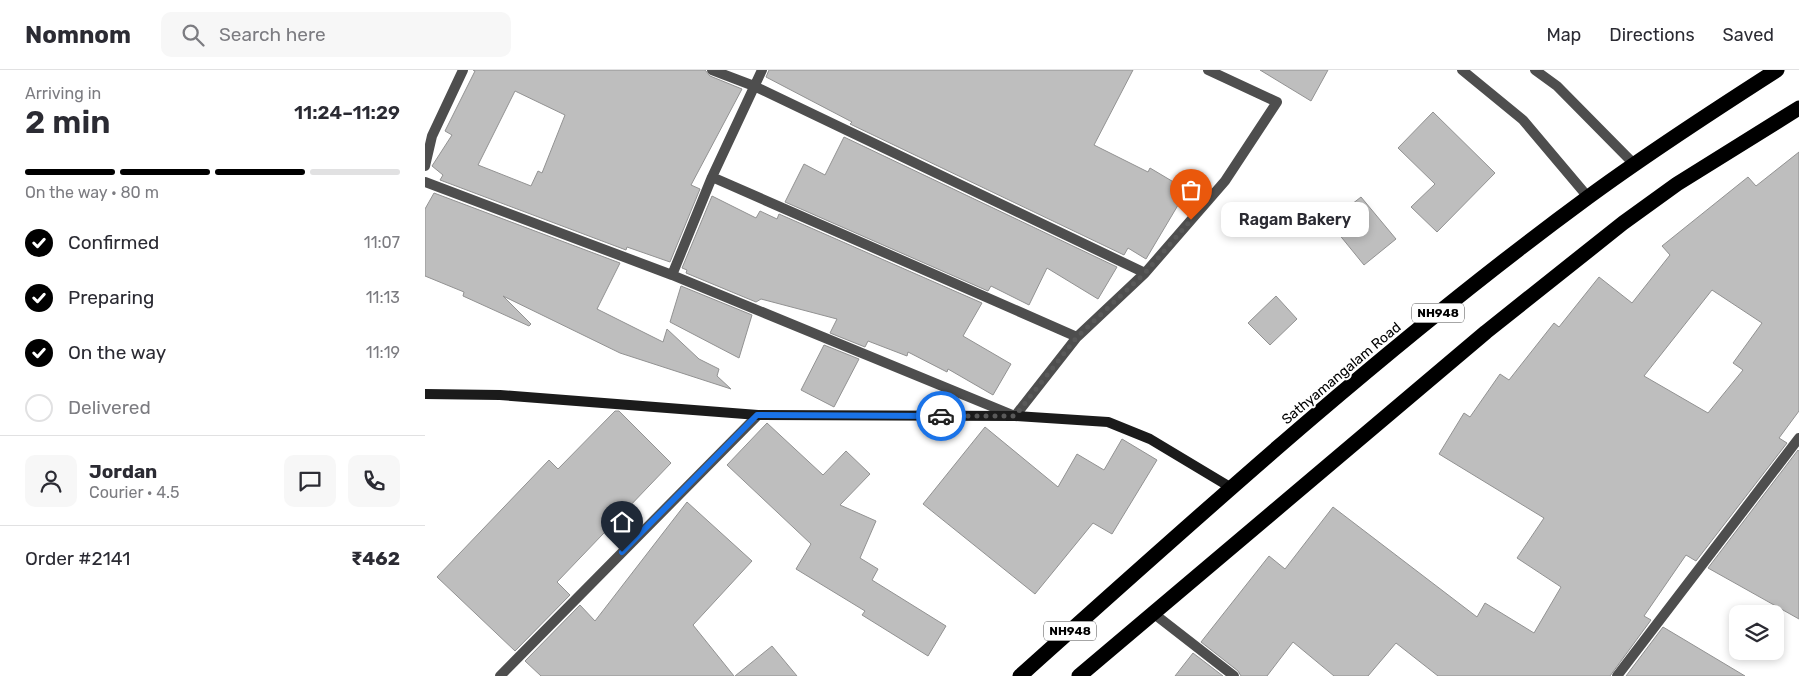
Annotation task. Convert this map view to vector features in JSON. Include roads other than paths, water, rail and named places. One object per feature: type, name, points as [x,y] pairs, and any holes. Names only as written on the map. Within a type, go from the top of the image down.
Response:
[{"type":"highway","name":"Sathyamangalam Road","points":[[1019,676],[1230,487],[1455,299],[1588,197],[1776,70]]},
{"type":"highway","name":"NH948","points":[[1079,676],[1486,332],[1623,223],[1677,184],[1799,108]]},
{"type":"street","points":[[425,166],[432,136],[463,70]]},
{"type":"street","points":[[712,70],[754,86],[1145,273]]},
{"type":"street","points":[[672,275],[712,178],[762,70]]},
{"type":"street","points":[[1015,416],[1077,337],[1145,273],[1225,180],[1277,102],[1208,70]]},
{"type":"street","points":[[1462,70],[1523,120],[1588,197]]},
{"type":"street","points":[[1535,70],[1557,86],[1635,165]]},
{"type":"street","points":[[712,178],[1077,337]]},
{"type":"street","points":[[425,182],[672,275],[1015,416]]},
{"type":"street","points":[[425,394],[500,395],[757,415],[1015,416],[1108,422],[1150,439],[1230,487]]},
{"type":"street","points":[[500,676],[757,415]]},
{"type":"street","points":[[1617,676],[1799,438]]},
{"type":"street","points":[[1153,613],[1234,676]]},
{"type":"place","name":"Ragam Bakery","points":[[1191,220]]}]
